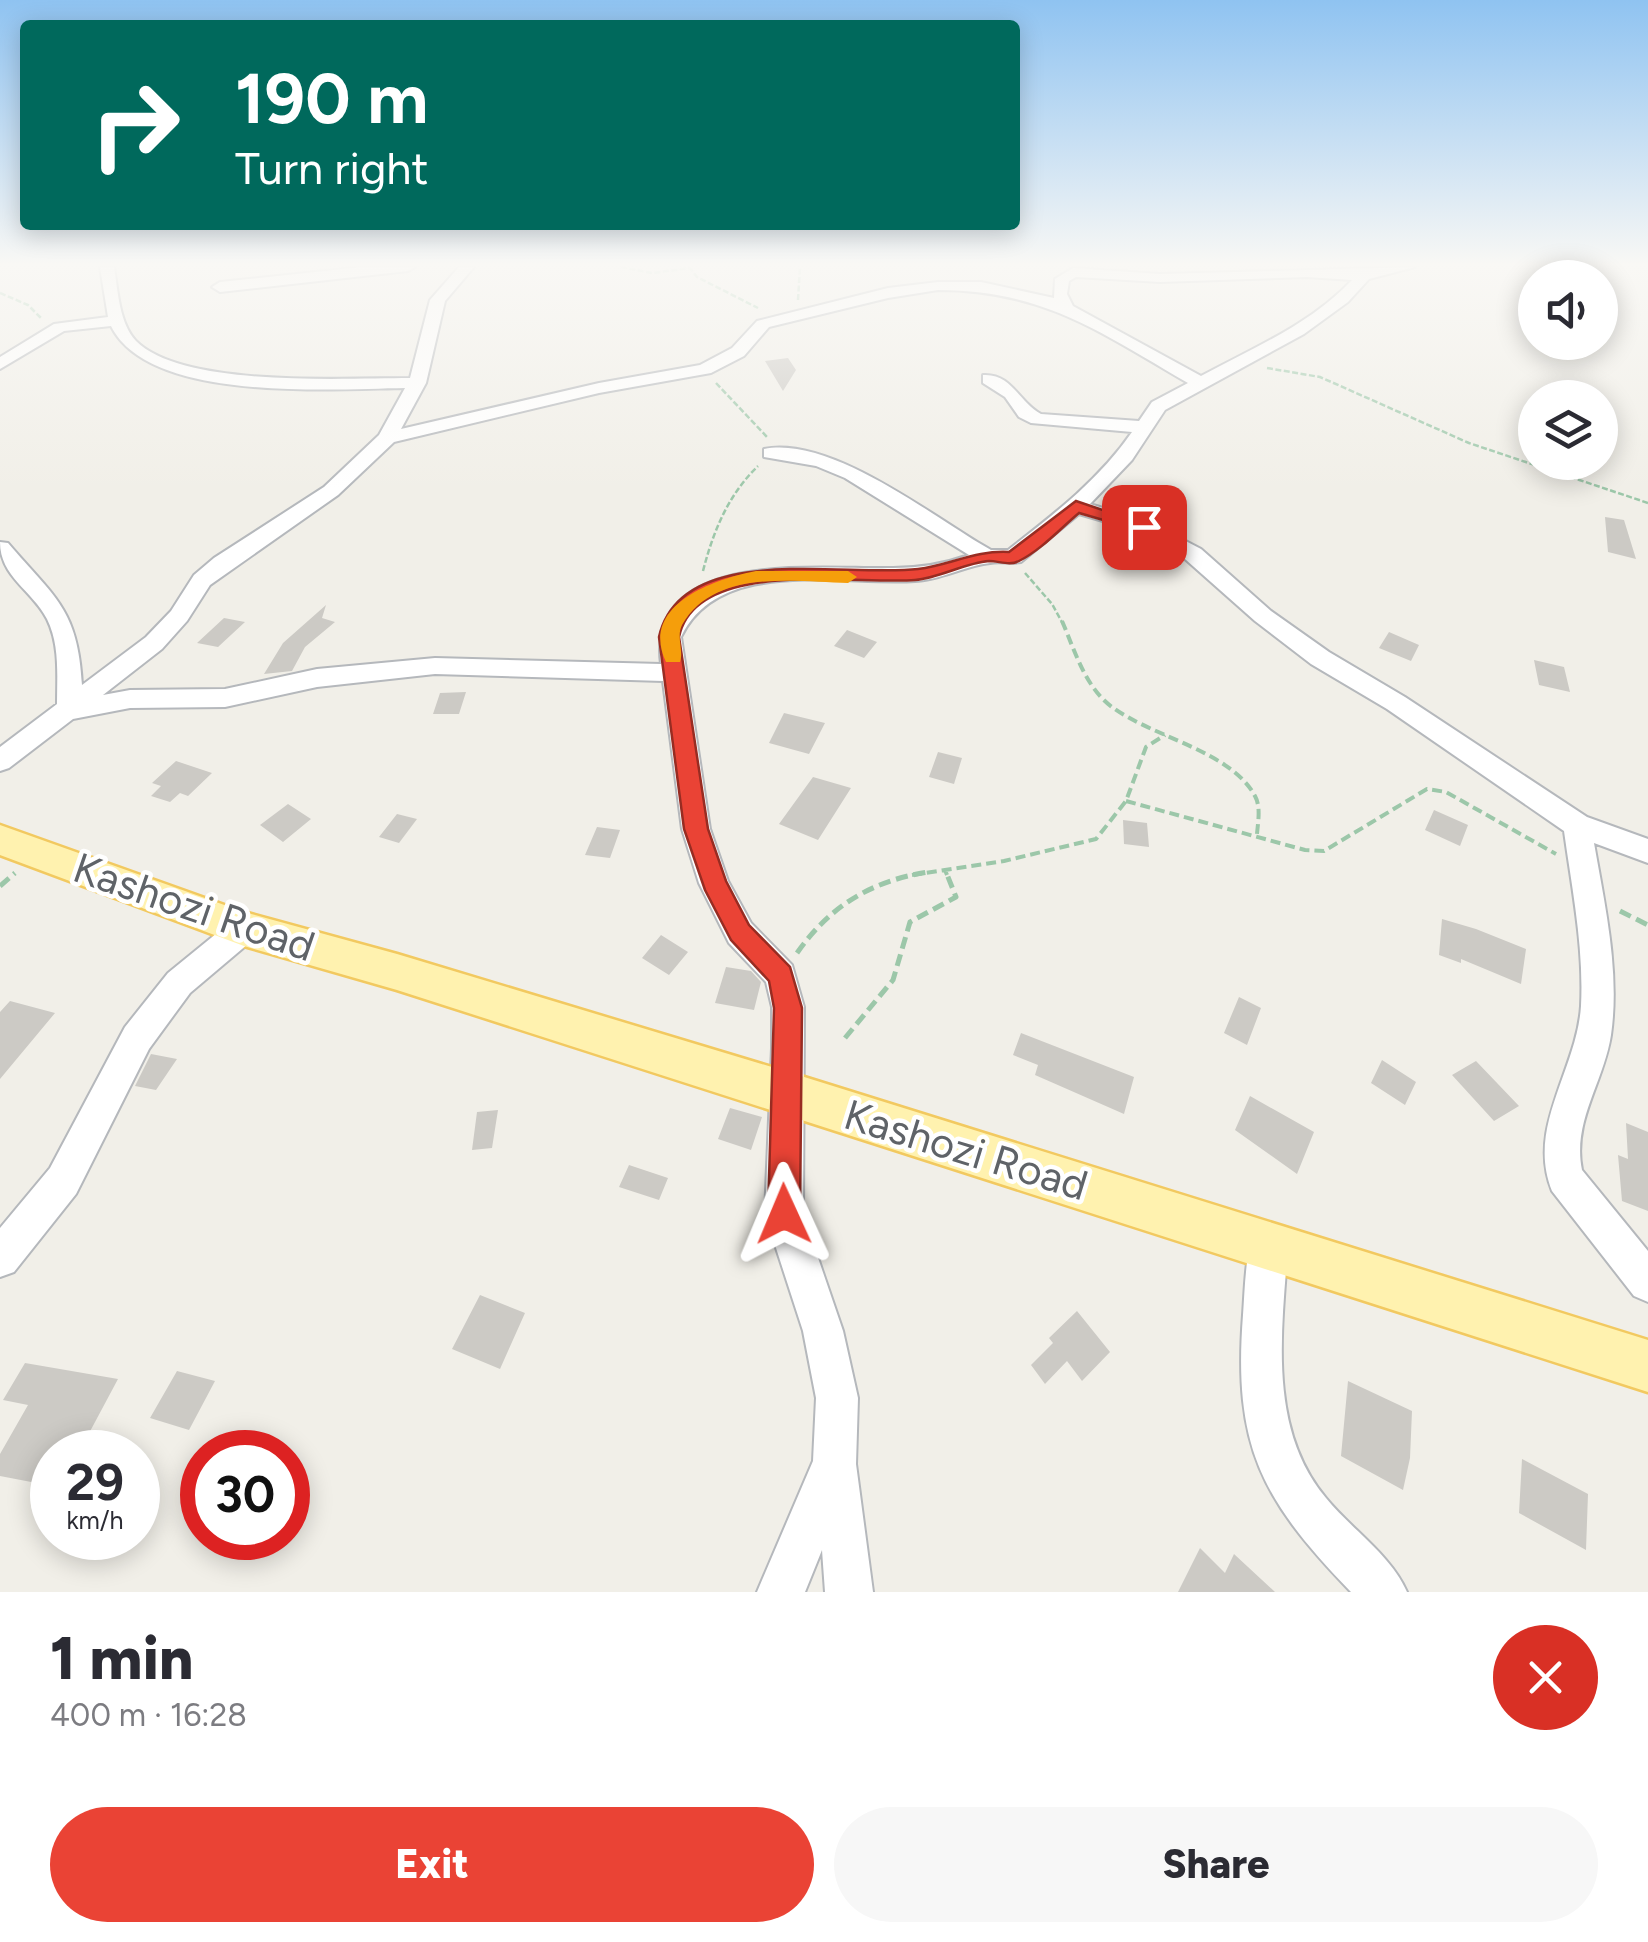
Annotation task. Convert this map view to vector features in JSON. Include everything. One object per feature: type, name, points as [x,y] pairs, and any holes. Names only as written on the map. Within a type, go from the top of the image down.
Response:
[{"type":"main road","name":"Kashozi Road","points":[[0,840],[244,929],[785,1092],[1648,1366]]},
{"type":"street","points":[[0,364],[35,341]]},
{"type":"street","points":[[131,341],[136,350],[153,360],[190,371],[286,382],[416,383]]},
{"type":"street","points":[[0,761],[154,643],[179,616],[202,580],[222,563],[331,491],[388,438],[416,383],[427,341]]},
{"type":"street","points":[[388,438],[600,388],[705,369],[724,362],[747,341]]},
{"type":"street","points":[[1126,341],[1198,382]]},
{"type":"street","points":[[849,1592],[835,1462],[837,1398],[823,1331],[784,1214],[788,1008],[781,975],[740,932],[714,883],[696,829],[669,637],[672,624],[698,595],[719,584],[756,576],[919,574],[1000,557],[1076,506],[1125,456],[1158,406],[1277,341]]},
{"type":"street","points":[[989,379],[1012,393],[1025,413],[1037,420],[1145,426]]},
{"type":"street","points":[[771,453],[822,461],[852,474],[1000,557]]},
{"type":"street","points":[[1076,506],[1144,527],[1194,554],[1263,616],[1306,648],[1396,703],[1577,825],[1648,851]]},
{"type":"street","points":[[0,548],[57,615],[68,644],[70,710]]},
{"type":"street","points":[[70,710],[130,699],[225,698],[316,678],[435,666],[676,673]]},
{"type":"street","points":[[1577,825],[1598,960],[1596,1028],[1590,1065],[1566,1106],[1559,1158],[1565,1178],[1648,1282]]},
{"type":"street","points":[[0,1258],[63,1181],[137,1038],[179,983],[244,929]]},
{"type":"street","points":[[1268,1244],[1262,1329],[1263,1399],[1280,1469],[1320,1526],[1383,1592]]},
{"type":"street","points":[[780,1592],[835,1462]]},
{"type":"path","points":[[1233,365],[1320,377],[1469,443],[1648,503]]},
{"type":"path","points":[[698,595],[706,557],[732,498],[742,479],[771,453],[770,441],[705,369]]},
{"type":"path","points":[[1000,557],[1055,608],[1093,688],[1130,720],[1165,735],[1240,778],[1254,794],[1259,809],[1256,836]]},
{"type":"path","points":[[781,975],[811,933],[851,896],[896,877],[1024,857],[1096,839],[1126,802],[1146,747],[1165,735]]},
{"type":"path","points":[[1126,802],[1305,850],[1324,851],[1427,789],[1446,792],[1529,842],[1583,866]]},
{"type":"path","points":[[845,1038],[893,980],[910,922],[956,897],[945,870]]},
{"type":"building","points":[[788,358],[796,370],[783,391],[765,361]]},
{"type":"building","points":[[1605,517],[1624,520],[1636,559],[1608,552]]},
{"type":"building","points":[[326,605],[322,618],[335,622],[305,647],[292,671],[264,674],[283,643]]},
{"type":"building","points":[[224,618],[245,622],[218,647],[197,643]]},
{"type":"building","points":[[847,630],[877,642],[864,658],[834,646]]},
{"type":"building","points":[[1389,632],[1419,645],[1411,661],[1379,648]]},
{"type":"building","points":[[1534,660],[1564,667],[1570,692],[1539,685]]},
{"type":"building","points":[[466,692],[459,714],[433,714],[440,693]]},
{"type":"building","points":[[784,713],[825,723],[809,754],[769,743]]},
{"type":"building","points":[[938,752],[962,758],[954,784],[929,777]]},
{"type":"building","points":[[176,761],[212,773],[188,796],[180,793],[170,802],[151,796],[161,786],[152,783]]},
{"type":"building","points":[[813,777],[851,788],[818,840],[779,824]]},
{"type":"building","points":[[288,804],[311,819],[283,842],[260,825]]},
{"type":"building","points":[[1434,810],[1468,825],[1460,846],[1425,830]]},
{"type":"building","points":[[397,814],[417,819],[399,843],[379,837]]},
{"type":"building","points":[[1123,820],[1147,823],[1149,847],[1124,844]]},
{"type":"building","points":[[597,827],[620,830],[610,858],[585,855]]},
{"type":"building","points":[[1442,919],[1526,949],[1521,984],[1461,959],[1461,963],[1439,955]]},
{"type":"building","points":[[661,935],[688,952],[669,975],[642,958]]},
{"type":"building","points":[[726,967],[751,971],[761,982],[754,1010],[715,1003]]},
{"type":"building","points":[[1239,997],[1261,1008],[1247,1045],[1224,1033]]},
{"type":"building","points":[[10,1001],[55,1013],[0,1079],[0,1012]]},
{"type":"building","points":[[1021,1033],[1134,1077],[1124,1114],[1035,1075],[1038,1065],[1013,1055]]},
{"type":"building","points":[[151,1054],[177,1059],[156,1090],[135,1086]]},
{"type":"building","points":[[1382,1060],[1416,1082],[1405,1105],[1371,1083]]},
{"type":"building","points":[[1476,1061],[1519,1106],[1494,1121],[1452,1075]]},
{"type":"building","points":[[1250,1096],[1314,1132],[1297,1174],[1235,1130]]},
{"type":"building","points":[[730,1108],[762,1117],[751,1150],[718,1139]]},
{"type":"building","points":[[498,1110],[492,1148],[472,1150],[477,1112]]},
{"type":"building","points":[[1626,1123],[1648,1132],[1648,1211],[1622,1201],[1618,1155],[1628,1159]]},
{"type":"building","points":[[629,1165],[668,1178],[659,1200],[619,1187]]},
{"type":"building","points":[[480,1295],[525,1313],[500,1369],[452,1349]]},
{"type":"building","points":[[1077,1311],[1110,1352],[1082,1381],[1067,1361],[1045,1384],[1031,1365],[1053,1343],[1049,1338]]},
{"type":"building","points":[[25,1363],[118,1379],[91,1430],[30,1430],[30,1482],[0,1476],[0,1454],[28,1405],[3,1400]]},
{"type":"building","points":[[177,1371],[215,1381],[189,1430],[150,1418]]},
{"type":"building","points":[[1348,1381],[1412,1411],[1410,1458],[1403,1490],[1341,1456]]},
{"type":"building","points":[[1522,1459],[1588,1494],[1586,1550],[1519,1513]]},
{"type":"building","points":[[1200,1548],[1225,1573],[1234,1554],[1275,1592],[1178,1592]]},
{"type":"slow traffic","points":[[673,657],[669,637],[672,624],[698,595],[719,584],[756,576],[848,577]]},
{"type":"route","points":[[784,1214],[788,1008],[781,975],[740,932],[714,883],[696,829],[669,637],[672,624],[698,595],[719,584],[756,576],[919,574],[987,556],[1013,558],[1076,506],[1144,527]]}]
